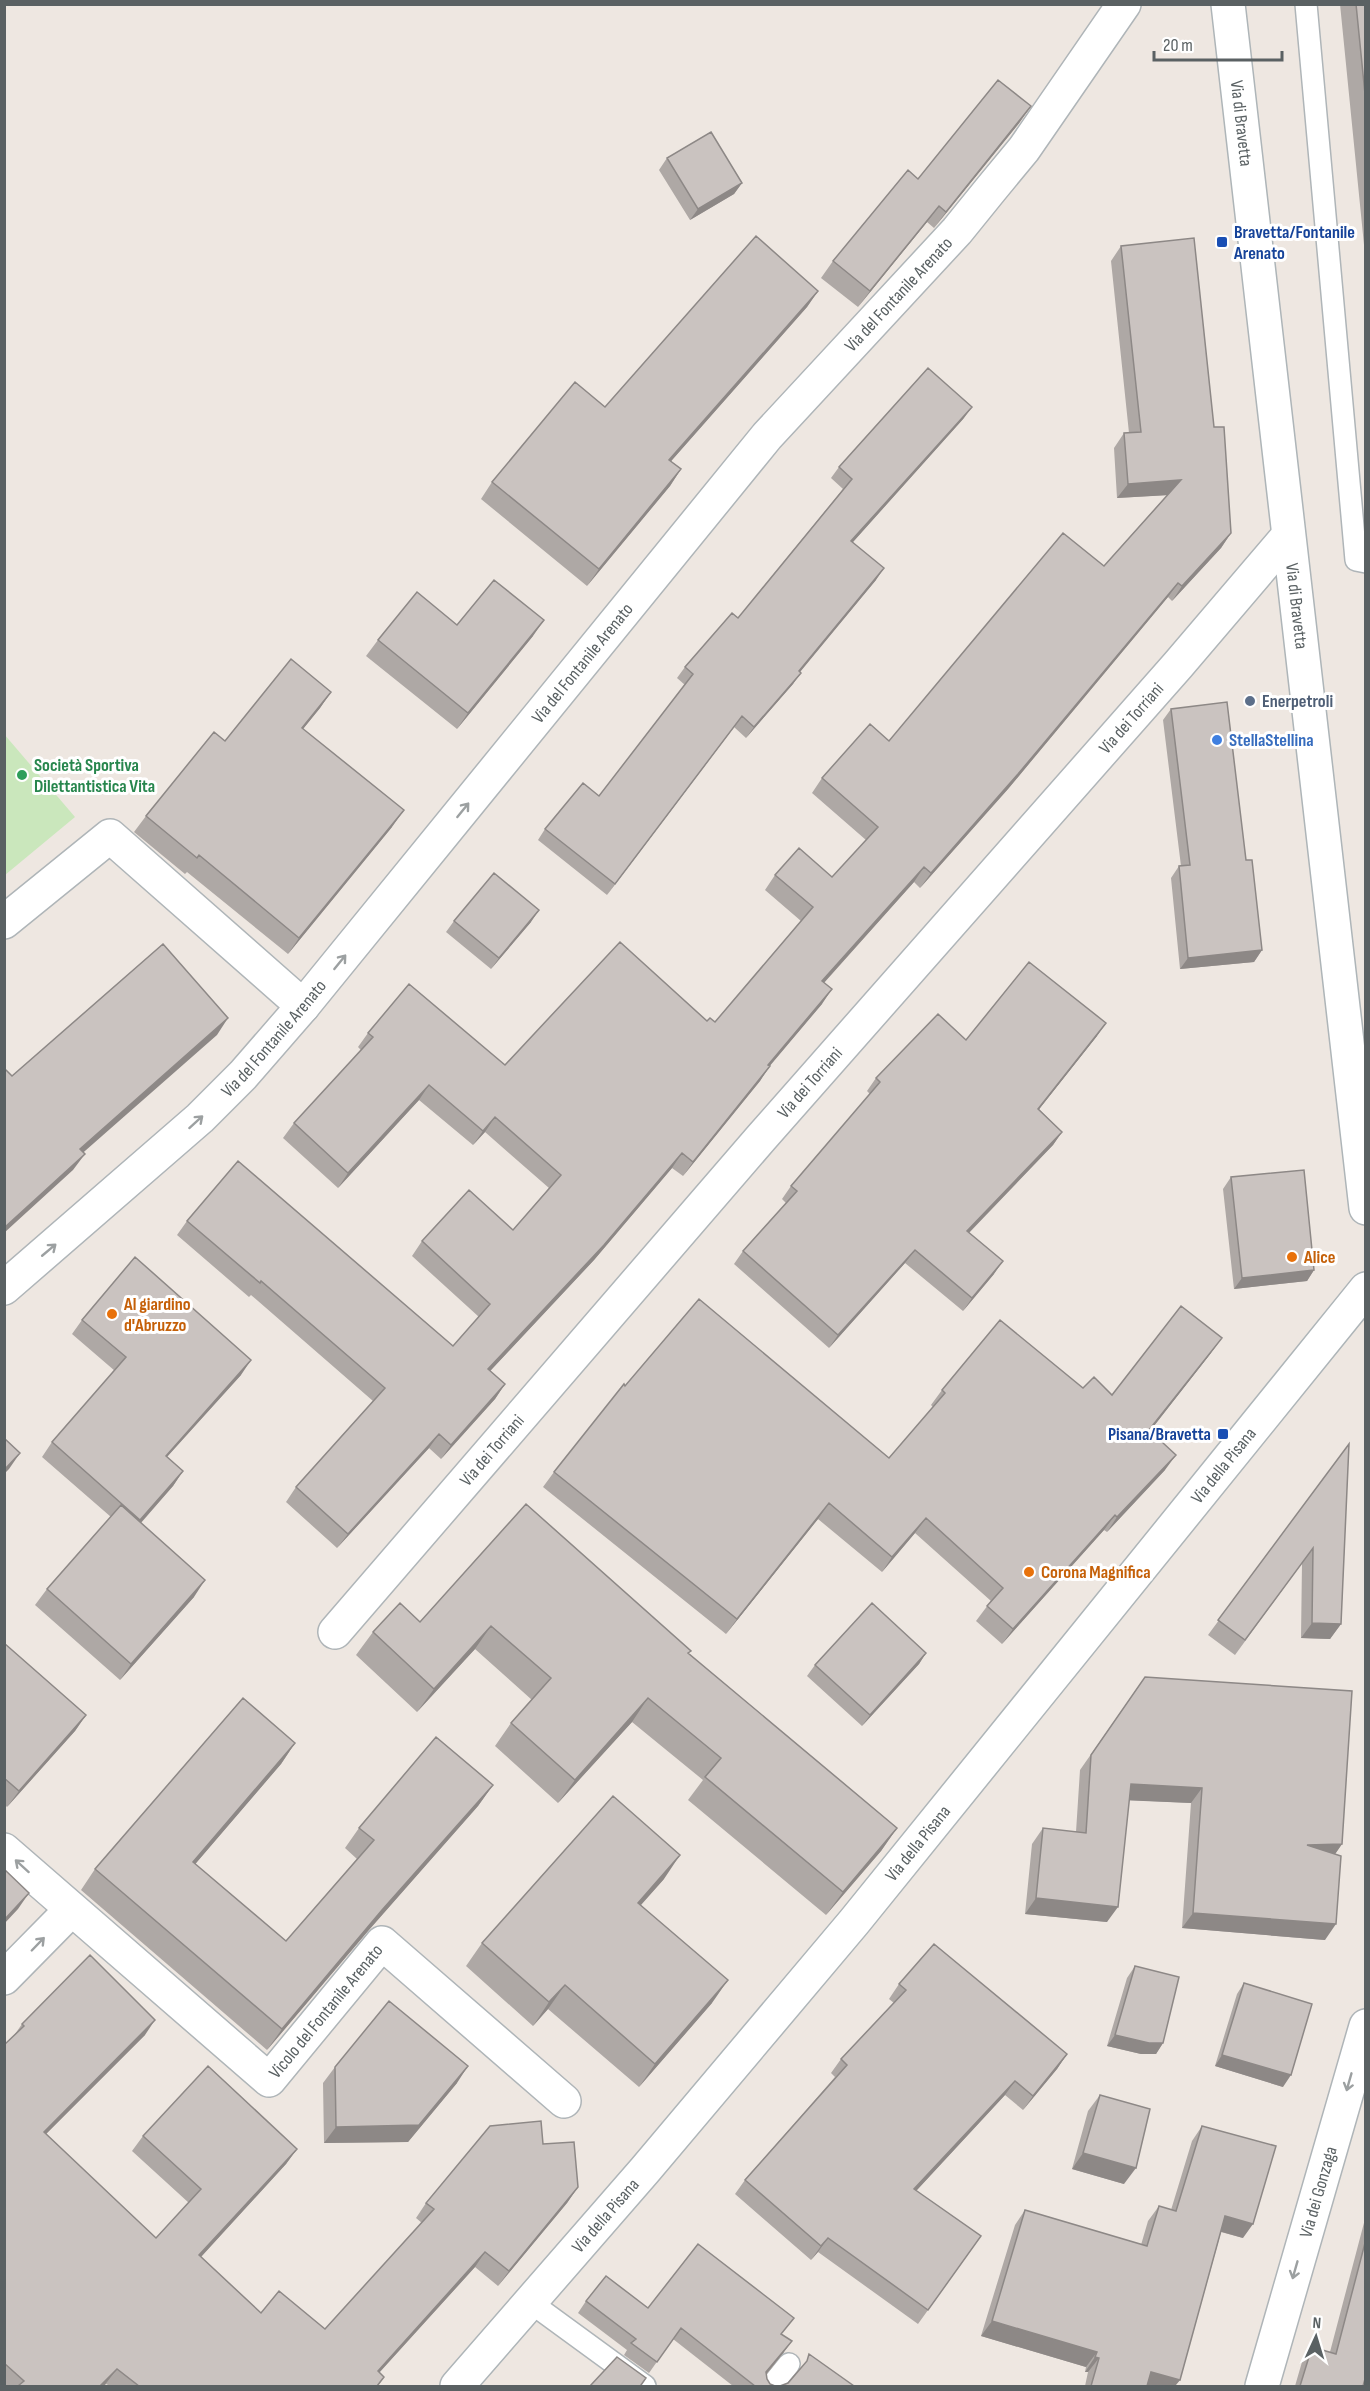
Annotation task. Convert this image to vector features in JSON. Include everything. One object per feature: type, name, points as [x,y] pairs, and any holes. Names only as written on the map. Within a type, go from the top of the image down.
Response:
[{"type":"street","name":"Via del Fontanile Arenato","points":[[4,1288],[200,1118],[243,1075],[303,1006],[767,436],[957,231],[1023,149],[1124,4]]},
{"type":"street","name":"Via di Bravetta","points":[[1228,4],[1365,1208]]},
{"type":"street","name":"Via dei Torriani","points":[[335,1632],[761,1138],[1178,665],[1288,536]]},
{"type":"street","points":[[4,922],[110,836],[303,1006]]},
{"type":"street","name":"Via della Pisana","points":[[457,2386],[854,1922],[1325,1342],[1365,1289]]},
{"type":"street","name":"Vicolo del Fontanile Arenato","points":[[4,1850],[269,2079],[382,1943],[564,2101]]},
{"type":"street","points":[[4,1978],[71,1910]]},
{"type":"street","name":"Via dei Gonzaga","points":[[1262,2386],[1365,2026]]},
{"type":"lane","points":[[1306,4],[1356,560],[1365,562]]},
{"type":"lane","points":[[530,2301],[645,2386]]},
{"type":"lane","points":[[771,2386],[789,2364]]},
{"type":"green space","name":"Società Sportiva Dilettantistica Vita","points":[[4,734],[75,817],[5,875],[4,875]]},
{"type":"building","points":[[1356,4],[1365,4],[1365,94]]},
{"type":"building","points":[[998,80],[1031,106],[946,212],[939,206],[870,291],[833,261],[908,170],[918,179]]},
{"type":"building","points":[[711,132],[742,183],[698,209],[667,158]]},
{"type":"building","points":[[756,236],[818,291],[669,460],[681,469],[599,569],[492,482],[575,382],[605,407]]},
{"type":"building","points":[[1194,238],[1214,427],[1224,427],[1231,533],[1182,586],[1178,583],[1018,774],[931,873],[924,867],[822,981],[832,989],[768,1065],[770,1066],[693,1162],[682,1153],[604,1245],[488,1369],[505,1384],[451,1445],[439,1434],[348,1534],[296,1487],[385,1388],[261,1281],[260,1283],[187,1221],[238,1161],[453,1346],[490,1304],[422,1241],[469,1190],[513,1230],[561,1175],[495,1117],[483,1131],[429,1085],[348,1173],[294,1123],[373,1037],[368,1033],[409,984],[505,1065],[620,942],[707,1021],[710,1018],[715,1022],[813,907],[775,875],[799,848],[832,877],[878,827],[822,778],[870,724],[889,741],[1063,533],[1104,566],[1181,480],[1128,484],[1124,433],[1141,432],[1121,246]]},
{"type":"building","points":[[928,368],[972,407],[851,541],[884,568],[799,671],[801,673],[754,727],[742,716],[615,884],[545,829],[583,783],[599,796],[693,674],[685,667],[732,613],[738,618],[852,479],[839,467]]},
{"type":"building","points":[[494,580],[544,620],[468,713],[378,640],[417,592],[457,625]]},
{"type":"building","points":[[291,659],[331,692],[302,728],[404,810],[299,938],[199,855],[197,858],[146,816],[214,732],[225,741]]},
{"type":"building","points":[[1227,702],[1246,860],[1252,860],[1262,950],[1188,958],[1179,866],[1190,865],[1171,709]]},
{"type":"building","points":[[494,873],[539,910],[499,958],[454,921]]},
{"type":"building","points":[[163,944],[228,1018],[80,1149],[85,1154],[5,1227],[4,1068],[12,1076]]},
{"type":"building","points":[[1029,962],[1106,1023],[1038,1109],[1062,1132],[967,1231],[1003,1261],[972,1298],[915,1250],[838,1335],[743,1251],[797,1191],[791,1186],[880,1082],[876,1078],[938,1014],[966,1040]]},
{"type":"building","points":[[1304,1170],[1314,1270],[1242,1278],[1231,1177]]},
{"type":"building","points":[[135,1257],[251,1360],[166,1456],[183,1471],[140,1520],[52,1442],[126,1357],[82,1320]]},
{"type":"building","points":[[699,1299],[889,1458],[945,1393],[942,1390],[1000,1320],[1083,1388],[1094,1377],[1112,1395],[1181,1306],[1222,1338],[1149,1430],[1176,1455],[1117,1517],[1115,1515],[1013,1629],[987,1606],[1003,1588],[926,1518],[892,1557],[829,1503],[737,1619],[554,1472],[624,1384],[625,1386]]},
{"type":"building","points":[[4,1438],[20,1453],[4,1470]]},
{"type":"building","points":[[1349,1444],[1341,1624],[1312,1623],[1313,1548],[1245,1640],[1218,1620]]},
{"type":"building","points":[[526,1504],[691,1651],[688,1653],[897,1828],[843,1892],[705,1777],[721,1758],[648,1698],[575,1780],[511,1723],[551,1678],[491,1626],[434,1689],[373,1632],[400,1603],[420,1622]]},
{"type":"building","points":[[121,1505],[205,1580],[131,1664],[47,1589]]},
{"type":"building","points":[[872,1603],[926,1653],[870,1715],[815,1665]]},
{"type":"building","points":[[4,1643],[86,1715],[19,1791],[4,1778]]},
{"type":"building","points":[[1145,1677],[1352,1691],[1342,1844],[1307,1845],[1341,1856],[1336,1924],[1193,1913],[1202,1788],[1131,1784],[1118,1907],[1036,1898],[1043,1828],[1086,1833],[1091,1755]]},
{"type":"building","points":[[243,1698],[295,1743],[193,1862],[286,1941],[374,1840],[359,1828],[436,1737],[493,1785],[382,1910],[282,2029],[95,1869]]},
{"type":"building","points":[[613,1796],[680,1855],[638,1903],[728,1980],[655,2064],[565,1985],[549,2002],[482,1943]]},
{"type":"building","points":[[4,1869],[29,1893],[4,1920]]},
{"type":"building","points":[[934,1944],[1067,2054],[1033,2096],[1015,2081],[914,2189],[981,2236],[928,2310],[828,2238],[821,2246],[745,2180],[847,2065],[841,2059],[906,1990],[899,1984]]},
{"type":"building","points":[[90,1955],[155,2020],[44,2132],[156,2238],[201,2189],[143,2136],[208,2066],[297,2149],[199,2255],[261,2313],[279,2291],[325,2329],[434,2209],[426,2203],[490,2126],[541,2121],[543,2144],[574,2142],[578,2187],[509,2271],[485,2252],[378,2371],[384,2377],[377,2386],[139,2386],[117,2369],[100,2386],[18,2386],[24,2381],[4,2363],[4,2045]]},
{"type":"building","points":[[1135,1966],[1179,1977],[1163,2043],[1149,2043],[1115,2035]]},
{"type":"building","points":[[1244,1983],[1312,2004],[1291,2075],[1222,2055]]},
{"type":"building","points":[[389,2001],[468,2066],[419,2125],[336,2127],[335,2067]]},
{"type":"building","points":[[1100,2095],[1150,2109],[1136,2168],[1083,2153]]},
{"type":"building","points":[[1202,2126],[1276,2146],[1253,2224],[1225,2216],[1180,2380],[1151,2372],[1147,2386],[1091,2386],[1099,2358],[1095,2357],[1097,2352],[992,2321],[1025,2210],[1147,2246],[1159,2206],[1176,2211]]},
{"type":"building","points":[[1365,2243],[1365,2379],[1363,2386],[1300,2386],[1312,2347],[1336,2354]]},
{"type":"building","points":[[698,2244],[794,2318],[781,2334],[792,2341],[766,2372],[770,2384],[775,2386],[755,2386],[681,2328],[657,2362],[631,2343],[636,2339],[586,2301],[606,2276],[648,2308]]},
{"type":"building","points":[[809,2354],[854,2386],[780,2386],[788,2383],[807,2361]]},
{"type":"building","points":[[617,2357],[646,2378],[641,2385],[643,2386],[590,2386]]},
{"type":"place","name":"Bravetta/Fontanile Arenato","points":[[1222,242]]},
{"type":"place","name":"Enerpetroli","points":[[1250,701]]},
{"type":"place","name":"StellaStellina","points":[[1217,740]]},
{"type":"place","name":"Società Sportiva Dilettantistica Vita","points":[[22,775]]},
{"type":"place","name":"Alice","points":[[1292,1257]]},
{"type":"place","name":"Al giardino d'Abruzzo","points":[[112,1314]]},
{"type":"place","name":"Pisana/Bravetta","points":[[1223,1434]]},
{"type":"place","name":"Corona Magnifica","points":[[1029,1572]]}]
